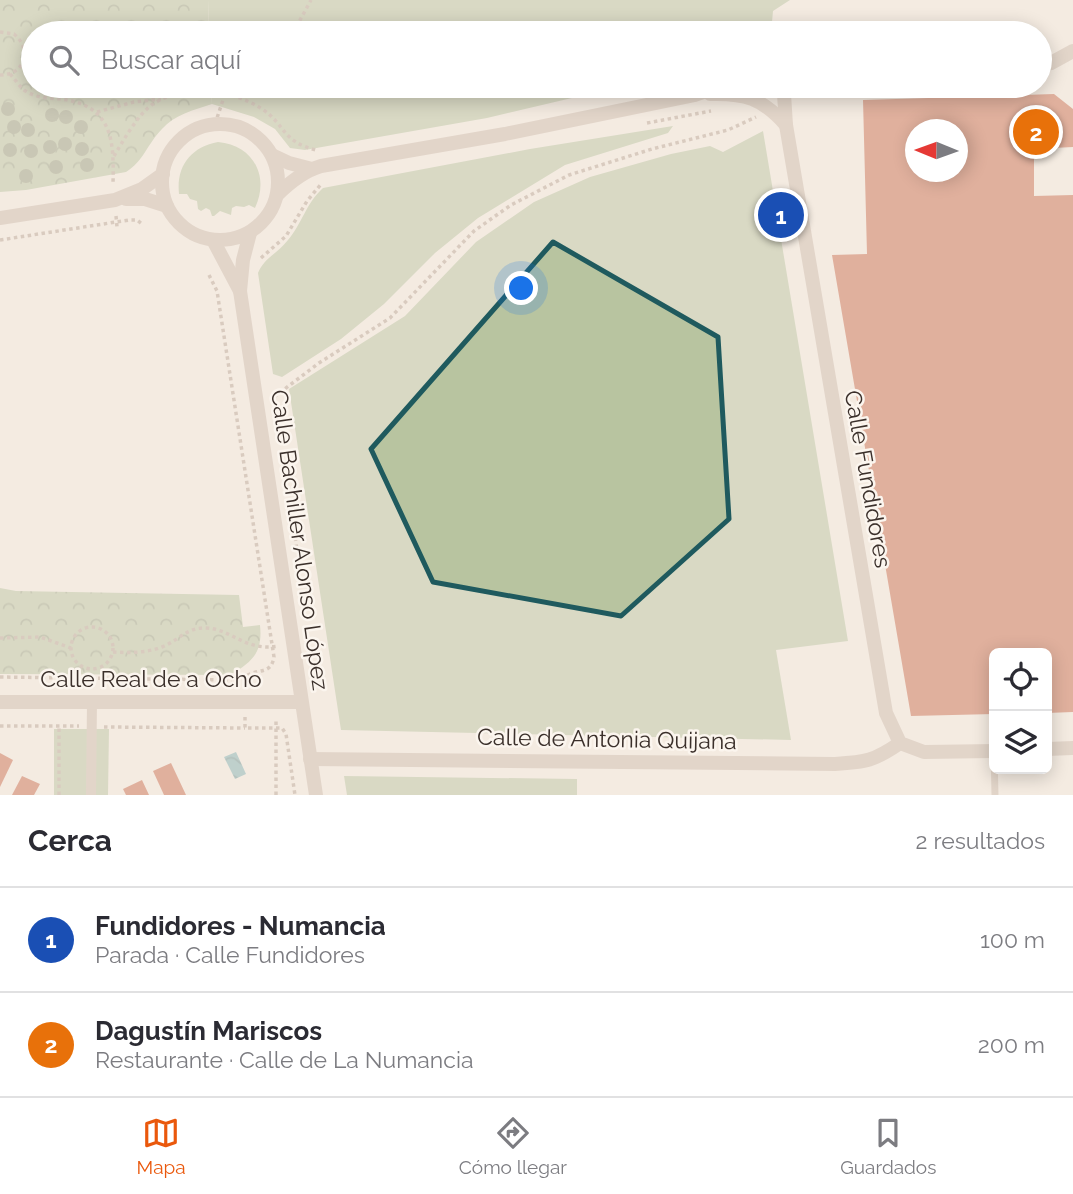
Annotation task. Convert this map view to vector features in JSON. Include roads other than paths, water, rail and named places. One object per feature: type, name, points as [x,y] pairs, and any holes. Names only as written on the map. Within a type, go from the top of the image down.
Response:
[{"type":"street","points":[[1052,62],[1073,51]]},
{"type":"street","points":[[272,155],[277,169],[277,195],[264,221],[250,233],[232,240],[213,240],[194,235],[178,223],[167,206],[163,191],[163,174],[169,155],[180,140],[196,129],[215,124],[234,126],[252,134],[272,155],[289,163],[317,167],[505,134],[680,98]]},
{"type":"street","points":[[753,98],[786,125]]},
{"type":"street","name":"Calle Fundidores","points":[[785,98],[786,125],[886,713],[900,743]]},
{"type":"street","points":[[277,195],[292,181],[317,167]]},
{"type":"street","points":[[118,199],[163,174]]},
{"type":"street","points":[[0,218],[118,199],[145,199],[167,206]]},
{"type":"street","name":"Calle Bachiller Alonso López","points":[[250,233],[243,260],[240,292],[316,795]]},
{"type":"street","name":"Calle Bachiller Alonso López","points":[[213,240],[240,292]]},
{"type":"street","name":"Calle Real de a Ocho","points":[[0,702],[301,702]]},
{"type":"street","points":[[90,795],[92,702]]},
{"type":"street","points":[[900,743],[924,752],[989,751]]},
{"type":"street","name":"Calle de Antonia Quijana","points":[[310,759],[835,764],[877,758],[900,743]]},
{"type":"street","points":[[1052,749],[1073,748]]},
{"type":"lane","points":[[995,774],[995,795]]},
{"type":"water","points":[[236,752],[246,774],[235,779],[224,757]]},
{"type":"place","name":"Dagustín Mariscos","points":[[1036,132]]},
{"type":"place","name":"Fundidores - Numancia","points":[[781,215]]}]
